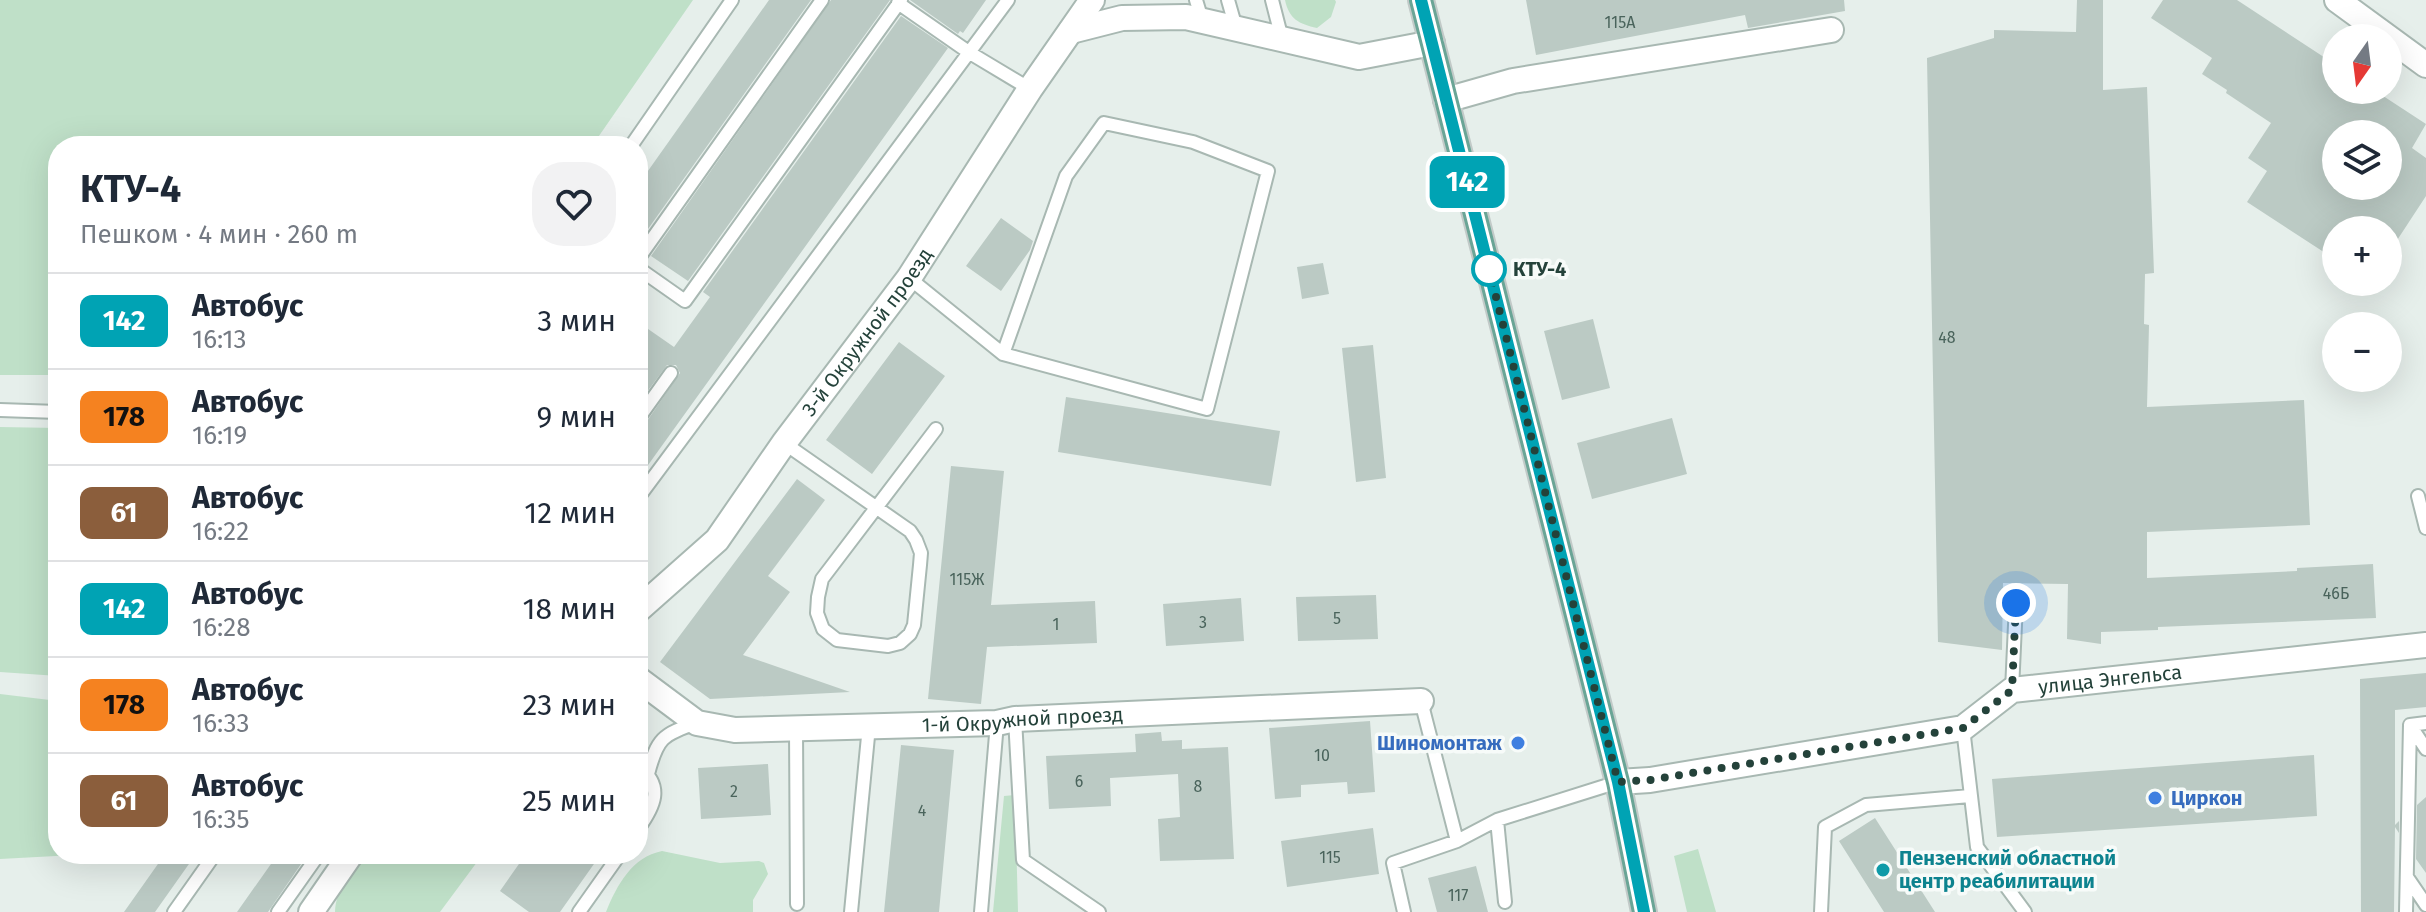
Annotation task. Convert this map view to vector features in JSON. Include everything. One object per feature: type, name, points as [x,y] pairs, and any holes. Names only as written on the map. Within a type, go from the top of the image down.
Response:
[{"type":"main road","points":[[1421,0],[1618,782],[1644,912]]},
{"type":"street","name":"3-й Окружной проезд","points":[[648,601],[717,540],[784,443],[909,278],[1030,89],[1092,0]]},
{"type":"street","points":[[1161,0],[1236,28],[1359,57],[1432,43]]},
{"type":"street","points":[[2337,0],[2426,65]]},
{"type":"street","points":[[1071,31],[1122,18],[1195,12]]},
{"type":"street","points":[[1446,100],[1513,81],[1831,30]]},
{"type":"street","name":"улица Энгельса","points":[[1618,782],[1650,780],[1963,728],[2012,690],[2426,645]]},
{"type":"street","name":"1-й Окружной проезд","points":[[648,686],[697,723],[735,730],[1006,721],[1421,701]]},
{"type":"street","points":[[311,912],[344,864]]},
{"type":"lane","points":[[638,136],[732,0]]},
{"type":"lane","points":[[648,245],[822,0]]},
{"type":"lane","points":[[648,485],[1008,0]]},
{"type":"lane","points":[[1228,0],[1236,28]]},
{"type":"lane","points":[[1272,0],[1282,39]]},
{"type":"lane","points":[[648,275],[685,301],[900,2],[970,53],[1030,89]]},
{"type":"lane","points":[[909,278],[1003,354],[1207,409],[1268,171],[1193,142],[1104,123],[1066,176],[1003,354]]},
{"type":"lane","points":[[648,405],[671,373]]},
{"type":"lane","points":[[0,410],[48,412]]},
{"type":"lane","points":[[784,443],[877,508],[910,531],[921,553],[914,625],[900,643],[888,646],[837,640],[823,629],[817,613],[822,579],[877,508],[936,429]]},
{"type":"lane","points":[[2418,496],[2426,528]]},
{"type":"lane","points":[[2012,690],[2016,603]]},
{"type":"lane","points":[[1421,701],[1457,841]]},
{"type":"lane","points":[[981,912],[1006,721]]},
{"type":"lane","points":[[1006,721],[1023,860],[1099,912]]},
{"type":"lane","points":[[648,760],[655,747],[675,730],[697,723]]},
{"type":"lane","points":[[2410,725],[2426,723]]},
{"type":"lane","points":[[2410,725],[2426,749]]},
{"type":"lane","points":[[2406,912],[2410,725]]},
{"type":"lane","points":[[851,912],[869,726]]},
{"type":"lane","points":[[1963,728],[1977,847],[2025,912]]},
{"type":"lane","points":[[796,729],[797,904]]},
{"type":"lane","points":[[648,779],[655,791],[648,815]]},
{"type":"lane","points":[[1404,912],[1393,863],[1457,841],[1497,820],[1618,782]]},
{"type":"lane","points":[[1821,912],[1825,827],[1866,805],[1970,796]]},
{"type":"lane","points":[[1497,820],[1505,902]]},
{"type":"lane","points":[[174,912],[208,864]]},
{"type":"lane","points":[[278,912],[312,864]]},
{"type":"lane","points":[[579,912],[613,864]]},
{"type":"lane","points":[[2407,877],[2426,905]]},
{"type":"green space","points":[[0,0],[693,0],[599,136],[48,136],[48,375],[0,375]]},
{"type":"green space","points":[[1285,0],[1336,2],[1331,17],[1317,28],[1296,20]]},
{"type":"green space","points":[[0,427],[48,428],[48,675],[0,672]]},
{"type":"green space","points":[[0,694],[48,700],[48,856],[0,859]]},
{"type":"green space","points":[[1015,795],[1018,912],[993,912],[1004,796]]},
{"type":"green space","points":[[1698,849],[1716,912],[1687,912],[1674,856]]},
{"type":"green space","points":[[662,851],[720,863],[759,861],[764,863],[768,874],[753,900],[753,912],[606,912],[627,874],[636,864],[648,864],[651,854]]},
{"type":"green space","points":[[358,864],[476,864],[440,912],[335,912],[341,888]]},
{"type":"building","points":[[769,0],[811,0],[648,229],[648,171]]},
{"type":"building","points":[[831,0],[890,0],[688,281],[651,256]]},
{"type":"building","points":[[910,0],[986,0],[963,33],[960,31],[958,34]]},
{"type":"building","points":[[1526,0],[1844,0],[1845,11],[1748,28],[1745,15],[1536,55]]},
{"type":"building","points":[[2077,0],[2103,0],[2103,90],[2147,87],[2154,273],[2145,274],[2144,324],[2149,325],[2147,407],[2304,400],[2310,525],[2147,532],[2147,578],[2373,564],[2376,618],[2101,632],[2101,644],[2067,639],[2068,584],[2003,583],[2002,650],[1938,642],[1927,58],[1994,38],[1994,30],[2076,32]]},
{"type":"building","points":[[2163,0],[2237,0],[2322,56],[2322,104],[2395,104],[2426,124],[2412,148],[2426,158],[2426,196],[2402,233],[2402,216],[2322,216],[2322,251],[2247,202],[2267,171],[2248,158],[2271,123],[2202,74],[2212,58],[2151,18]]},
{"type":"building","points":[[901,16],[948,48],[648,465],[648,420],[680,373],[676,365],[667,365],[648,391],[648,329],[674,347],[710,297],[703,292]]},
{"type":"building","points":[[1001,218],[1033,241],[1001,291],[966,266]]},
{"type":"building","points":[[1323,263],[1329,294],[1302,299],[1297,267]]},
{"type":"building","points":[[1593,319],[1610,388],[1562,400],[1544,331]]},
{"type":"building","points":[[899,342],[945,376],[872,474],[826,440]]},
{"type":"building","points":[[1373,345],[1386,478],[1356,482],[1342,348]]},
{"type":"building","points":[[1066,397],[1280,431],[1271,486],[1058,452]]},
{"type":"building","points":[[1672,418],[1687,474],[1592,499],[1577,443]]},
{"type":"building","points":[[951,466],[1004,471],[991,605],[1095,601],[1097,643],[987,647],[981,704],[928,699]]},
{"type":"building","points":[[797,479],[825,500],[768,576],[790,592],[743,655],[850,692],[710,699],[660,662]]},
{"type":"building","points":[[1376,595],[1378,639],[1298,641],[1296,597]]},
{"type":"building","points":[[1241,598],[1244,641],[1166,646],[1163,604]]},
{"type":"building","points":[[2426,673],[2426,707],[2395,710],[2395,825],[2399,821],[2399,833],[2395,827],[2394,912],[2361,912],[2360,679]]},
{"type":"building","points":[[1370,721],[1375,792],[1348,794],[1347,782],[1301,785],[1301,797],[1275,799],[1269,728]]},
{"type":"building","points":[[1161,732],[1162,741],[1182,740],[1182,749],[1228,747],[1234,859],[1160,861],[1158,819],[1180,817],[1178,774],[1110,778],[1111,806],[1049,809],[1046,756],[1136,752],[1135,734]]},
{"type":"building","points":[[901,745],[954,750],[939,912],[884,912]]},
{"type":"building","name":"Циркон","points":[[2314,755],[2317,816],[1997,837],[1992,779]]},
{"type":"building","points":[[768,764],[771,815],[701,819],[698,768]]},
{"type":"building","points":[[2426,797],[2426,873],[2416,859],[2417,805]]},
{"type":"building","name":"Пензенский областной центр реабилитации","points":[[1875,818],[1935,912],[1884,912],[1839,841]]},
{"type":"building","points":[[1373,828],[1379,874],[1287,887],[1281,841]]},
{"type":"building","points":[[158,864],[189,864],[155,912],[124,912]]},
{"type":"building","points":[[271,864],[301,864],[268,912],[237,912]]},
{"type":"building","points":[[519,864],[594,864],[560,912],[529,912],[500,891]]},
{"type":"building","points":[[1476,866],[1488,912],[1437,912],[1428,878]]},
{"type":"bus line","name":"142","points":[[1421,0],[1618,782],[1644,912]]},
{"type":"place","name":"КТУ-4","points":[[1489,269]]},
{"type":"place","name":"Шиномонтаж","points":[[1518,743]]},
{"type":"place","name":"Циркон","points":[[2155,798]]},
{"type":"place","name":"Пензенский областной центр реабилитации","points":[[1883,870]]},
{"type":"route","points":[[1489,269],[1618,782],[1650,780],[1963,728],[2012,690],[2016,603]]}]
